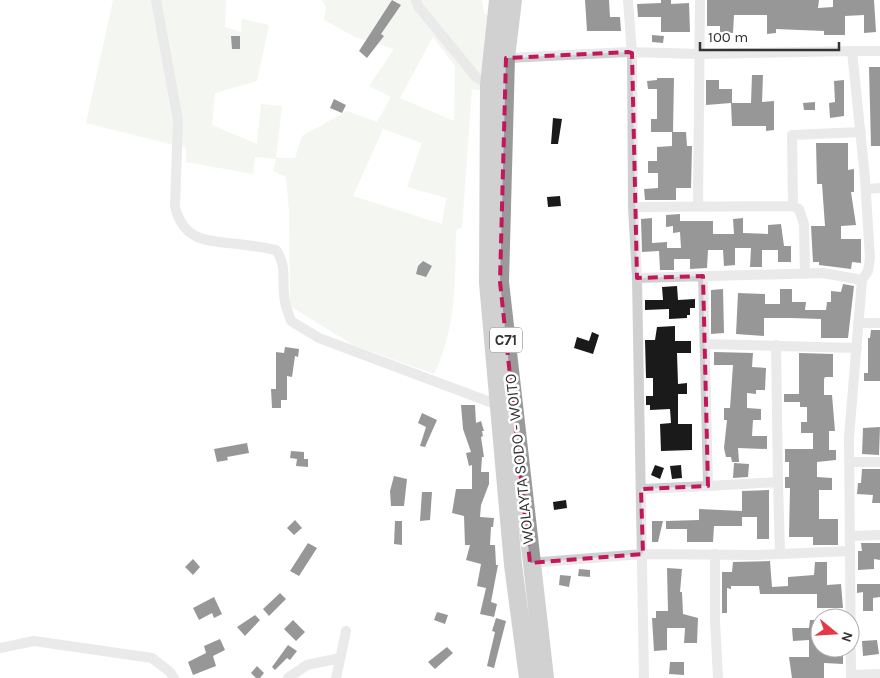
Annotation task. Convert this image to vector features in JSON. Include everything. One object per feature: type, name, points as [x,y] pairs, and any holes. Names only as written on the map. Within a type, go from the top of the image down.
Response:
[{"type":"highway","name":"WOLAYTA SODO - WOITO","points":[[498,0],[490,84],[488,283],[498,405],[522,564],[545,678]]},
{"type":"highway","name":"WOLAYTA SODO - WOITO","points":[[513,0],[506,58],[500,282],[522,564],[528,678]]},
{"type":"street","points":[[156,0],[178,120],[175,207],[178,216],[188,230],[196,237],[213,243],[244,244],[276,250],[282,258],[285,277],[284,300],[291,321],[319,338],[498,405]]},
{"type":"street","points":[[416,0],[418,6],[476,77],[490,84]]},
{"type":"street","points":[[628,0],[632,53],[633,207],[637,278],[642,489],[644,678]]},
{"type":"street","points":[[698,207],[700,0]]},
{"type":"street","points":[[852,51],[875,258],[862,280],[849,437],[851,676],[880,674]]},
{"type":"street","points":[[506,58],[632,53],[700,54],[880,51]]},
{"type":"street","points":[[792,206],[792,135],[860,132]]},
{"type":"street","points":[[866,189],[880,188]]},
{"type":"street","points":[[633,207],[792,206],[799,209],[804,224],[805,274]]},
{"type":"street","points":[[637,278],[823,273],[862,280]]},
{"type":"street","points":[[703,276],[708,486]]},
{"type":"street","points":[[858,323],[880,323]]},
{"type":"street","points":[[706,344],[857,348]]},
{"type":"street","points":[[776,345],[780,553]]},
{"type":"street","points":[[850,462],[880,462]]},
{"type":"street","points":[[642,489],[778,482]]},
{"type":"street","points":[[851,536],[880,535]]},
{"type":"street","points":[[522,564],[643,554],[756,555],[850,551]]},
{"type":"street","points":[[716,554],[715,620],[718,678]]},
{"type":"street","points":[[336,678],[346,631]]},
{"type":"street","points":[[0,648],[34,641],[152,658],[170,672],[174,678]]},
{"type":"street","points":[[288,678],[307,665],[340,658]]},
{"type":"highlighted area","points":[[632,53],[637,278],[703,276],[708,486],[641,489],[643,554],[530,563],[500,282],[506,58]]},
{"type":"shaded area","points":[[113,0],[226,0],[225,27],[241,32],[242,19],[269,25],[257,81],[215,93],[212,125],[257,144],[261,104],[282,106],[276,158],[295,158],[302,136],[347,111],[377,122],[391,97],[369,86],[394,49],[355,37],[324,20],[326,7],[322,0],[482,0],[484,13],[493,20],[500,94],[472,89],[462,228],[456,230],[451,321],[442,356],[434,374],[353,345],[290,306],[289,211],[286,177],[273,171],[276,159],[255,157],[253,174],[186,162],[186,148],[86,123]],"holes":[[[433,37],[455,66],[454,121],[400,98]],[[383,129],[422,143],[407,187],[446,198],[442,224],[353,196]]]},
{"type":"building","points":[[392,0],[401,5],[381,34],[384,36],[367,58],[359,51]]},
{"type":"building","points":[[585,0],[609,0],[610,17],[620,17],[621,31],[587,31]]},
{"type":"building","points":[[661,0],[671,0],[671,4],[689,3],[690,32],[661,32],[661,17],[638,17],[637,4],[661,3]]},
{"type":"building","points":[[707,0],[819,0],[818,8],[833,7],[833,0],[874,0],[876,32],[864,33],[864,15],[845,16],[845,35],[824,35],[824,31],[776,29],[776,33],[767,34],[767,15],[734,15],[733,33],[720,32],[720,26],[707,26]]},
{"type":"building","points":[[652,35],[664,36],[663,43],[652,42]]},
{"type":"building","points":[[231,36],[240,36],[240,49],[232,49]]},
{"type":"building","points":[[869,67],[880,67],[880,146],[871,146]]},
{"type":"building","points":[[752,75],[763,75],[762,102],[774,101],[774,130],[766,131],[766,126],[732,126],[731,103],[706,105],[706,80],[719,80],[719,89],[732,89],[732,103],[751,103]]},
{"type":"building","points":[[657,78],[674,78],[673,132],[651,132],[651,119],[657,119],[657,89],[648,89],[647,81],[657,80]]},
{"type":"building","points":[[844,80],[844,116],[830,118],[829,103],[835,102],[834,81]]},
{"type":"building","points":[[334,99],[346,105],[342,113],[330,108]]},
{"type":"building","points":[[815,102],[815,110],[804,110],[803,103]]},
{"type":"building","points":[[553,118],[562,119],[558,144],[551,144]]},
{"type":"building","points":[[672,132],[686,132],[687,146],[692,146],[691,188],[676,188],[676,200],[645,200],[644,189],[658,188],[658,173],[648,173],[648,161],[657,161],[657,147],[672,146]]},
{"type":"building","points":[[816,143],[848,143],[848,170],[854,169],[854,192],[851,192],[856,225],[841,226],[841,239],[861,239],[861,263],[852,262],[851,269],[819,265],[819,262],[813,262],[811,226],[825,226],[822,184],[817,184]]},
{"type":"building","points":[[560,196],[561,206],[548,207],[547,197]]},
{"type":"building","points":[[680,214],[680,221],[713,221],[713,234],[734,234],[733,219],[743,218],[743,233],[768,234],[768,225],[781,224],[784,246],[791,246],[791,262],[778,262],[778,250],[762,250],[762,267],[750,267],[751,248],[735,248],[735,265],[724,266],[723,250],[708,250],[707,268],[690,269],[690,259],[674,259],[674,270],[660,270],[659,251],[642,252],[641,219],[652,218],[652,243],[667,242],[667,248],[681,248],[680,232],[673,233],[673,226],[666,227],[666,215]]},
{"type":"building","points":[[423,261],[432,266],[426,277],[416,274],[418,266]]},
{"type":"building","points":[[843,284],[854,286],[848,338],[821,338],[821,319],[764,318],[764,336],[736,334],[738,293],[765,294],[765,304],[780,304],[780,289],[792,289],[792,302],[806,302],[805,310],[826,310],[827,302],[831,302],[831,291],[841,292]]},
{"type":"building","points":[[677,286],[678,300],[695,299],[695,308],[690,308],[690,315],[687,315],[687,318],[669,319],[669,309],[645,310],[645,300],[663,300],[662,287]]},
{"type":"building","points":[[723,289],[724,333],[711,334],[711,290]]},
{"type":"building","points":[[675,326],[675,341],[691,341],[691,353],[677,353],[678,384],[687,383],[687,394],[678,394],[678,424],[692,424],[692,450],[661,451],[660,424],[671,423],[670,409],[650,410],[650,405],[646,405],[646,396],[653,396],[653,378],[646,378],[645,340],[655,340],[657,327]]},
{"type":"building","points":[[871,330],[880,330],[880,381],[864,381],[864,373],[868,373],[868,338],[870,338]]},
{"type":"building","points":[[592,332],[599,335],[593,354],[574,348],[577,337],[589,341]]},
{"type":"building","points":[[285,347],[299,349],[298,357],[295,356],[292,377],[287,376],[287,400],[281,400],[281,408],[272,408],[271,389],[276,389],[276,352],[284,353]]},
{"type":"building","points":[[714,352],[753,353],[752,367],[766,368],[765,390],[756,390],[756,394],[747,393],[747,408],[761,409],[761,420],[753,420],[752,436],[767,436],[767,449],[738,448],[739,462],[732,462],[731,457],[726,457],[724,448],[727,420],[724,420],[724,408],[730,408],[733,365],[714,365]]},
{"type":"building","points":[[799,353],[833,354],[833,377],[825,377],[824,379],[824,395],[832,395],[835,431],[829,431],[829,450],[836,450],[836,460],[817,462],[817,477],[832,478],[832,490],[819,490],[819,519],[838,519],[838,545],[813,545],[813,537],[789,537],[790,488],[785,488],[785,477],[789,477],[789,462],[785,462],[785,449],[813,449],[813,433],[801,433],[801,422],[807,422],[807,407],[800,407],[800,402],[784,402],[784,394],[799,394]]},
{"type":"building","points":[[461,405],[475,405],[476,423],[481,421],[484,431],[482,431],[483,436],[481,437],[484,457],[482,457],[481,472],[489,472],[489,484],[481,505],[480,517],[494,518],[493,527],[491,527],[490,545],[495,545],[496,565],[498,565],[491,602],[497,604],[494,617],[480,614],[486,588],[477,586],[481,564],[466,560],[470,545],[465,545],[464,516],[452,513],[456,489],[472,489],[472,465],[469,466],[466,453],[471,452],[463,429]]},
{"type":"building","points":[[422,413],[437,420],[425,447],[420,446],[426,427],[418,423]]},
{"type":"building","points":[[880,427],[879,455],[862,454],[863,428]]},
{"type":"building","points":[[247,443],[249,453],[227,457],[228,460],[217,462],[214,449]]},
{"type":"building","points":[[291,451],[304,452],[304,459],[308,459],[308,467],[296,466],[297,459],[290,458]]},
{"type":"building","points":[[734,463],[749,464],[748,477],[733,478]]},
{"type":"building","points":[[655,465],[664,468],[660,479],[651,475]]},
{"type":"building","points":[[681,465],[682,478],[672,479],[670,466]]},
{"type":"building","points":[[862,469],[880,469],[880,503],[872,503],[873,495],[857,494],[858,483],[861,483]]},
{"type":"building","points":[[394,476],[407,479],[404,506],[391,506],[390,491]]},
{"type":"building","points":[[769,490],[769,539],[757,539],[757,517],[742,517],[742,491]]},
{"type":"building","points":[[422,492],[432,492],[430,520],[420,521]]},
{"type":"building","points":[[566,500],[567,508],[554,510],[553,502]]},
{"type":"building","points":[[699,509],[742,511],[742,526],[714,526],[713,542],[687,542],[687,529],[666,529],[666,521],[699,520]]},
{"type":"building","points":[[295,520],[302,528],[294,535],[287,528]]},
{"type":"building","points":[[395,521],[402,521],[402,545],[394,544]]},
{"type":"building","points":[[652,521],[663,521],[658,542],[652,542]]},
{"type":"building","points":[[308,543],[317,548],[299,576],[290,571]]},
{"type":"building","points":[[861,543],[880,543],[880,560],[874,559],[874,569],[858,570],[858,551],[862,551]]},
{"type":"building","points":[[193,559],[200,567],[193,575],[185,567]]},
{"type":"building","points":[[770,561],[772,587],[788,586],[788,577],[814,575],[815,562],[827,562],[827,585],[841,584],[843,608],[817,608],[817,594],[760,594],[759,586],[731,586],[731,589],[727,588],[727,613],[722,613],[722,572],[732,572],[733,562]]},
{"type":"building","points":[[667,568],[682,569],[680,592],[682,592],[683,614],[698,618],[697,643],[684,643],[685,628],[667,628],[667,650],[654,651],[652,618],[656,618],[656,611],[668,611]]},
{"type":"building","points":[[579,569],[590,570],[590,577],[578,576]]},
{"type":"building","points":[[560,575],[571,576],[569,587],[559,585]]},
{"type":"building","points":[[857,584],[880,584],[880,597],[873,598],[873,611],[863,611],[863,592],[857,593]]},
{"type":"building","points":[[280,593],[286,599],[269,616],[263,609]]},
{"type":"building","points":[[214,597],[222,614],[214,618],[212,613],[199,620],[193,608]]},
{"type":"building","points":[[437,612],[448,615],[445,624],[434,620]]},
{"type":"building","points":[[255,615],[260,620],[245,636],[237,627]]},
{"type":"building","points":[[496,618],[506,621],[494,668],[487,666],[495,632],[492,631]]},
{"type":"building","points":[[293,620],[305,632],[296,641],[284,629]]},
{"type":"building","points":[[810,620],[810,658],[843,658],[843,664],[824,663],[824,678],[792,678],[789,657],[809,657],[809,640],[793,641],[792,628],[809,628]]},
{"type":"building","points":[[220,639],[225,650],[213,656],[216,666],[193,675],[188,662],[206,653],[204,646]]},
{"type":"building","points":[[877,640],[879,654],[863,656],[862,641]]},
{"type":"building","points":[[288,645],[297,651],[290,660],[287,658],[275,670],[272,667]]},
{"type":"building","points":[[447,647],[453,653],[435,669],[428,662]]},
{"type":"building","points":[[670,662],[684,662],[684,675],[669,674]]},
{"type":"building","points":[[257,666],[264,673],[260,678],[256,678],[251,673]]}]
